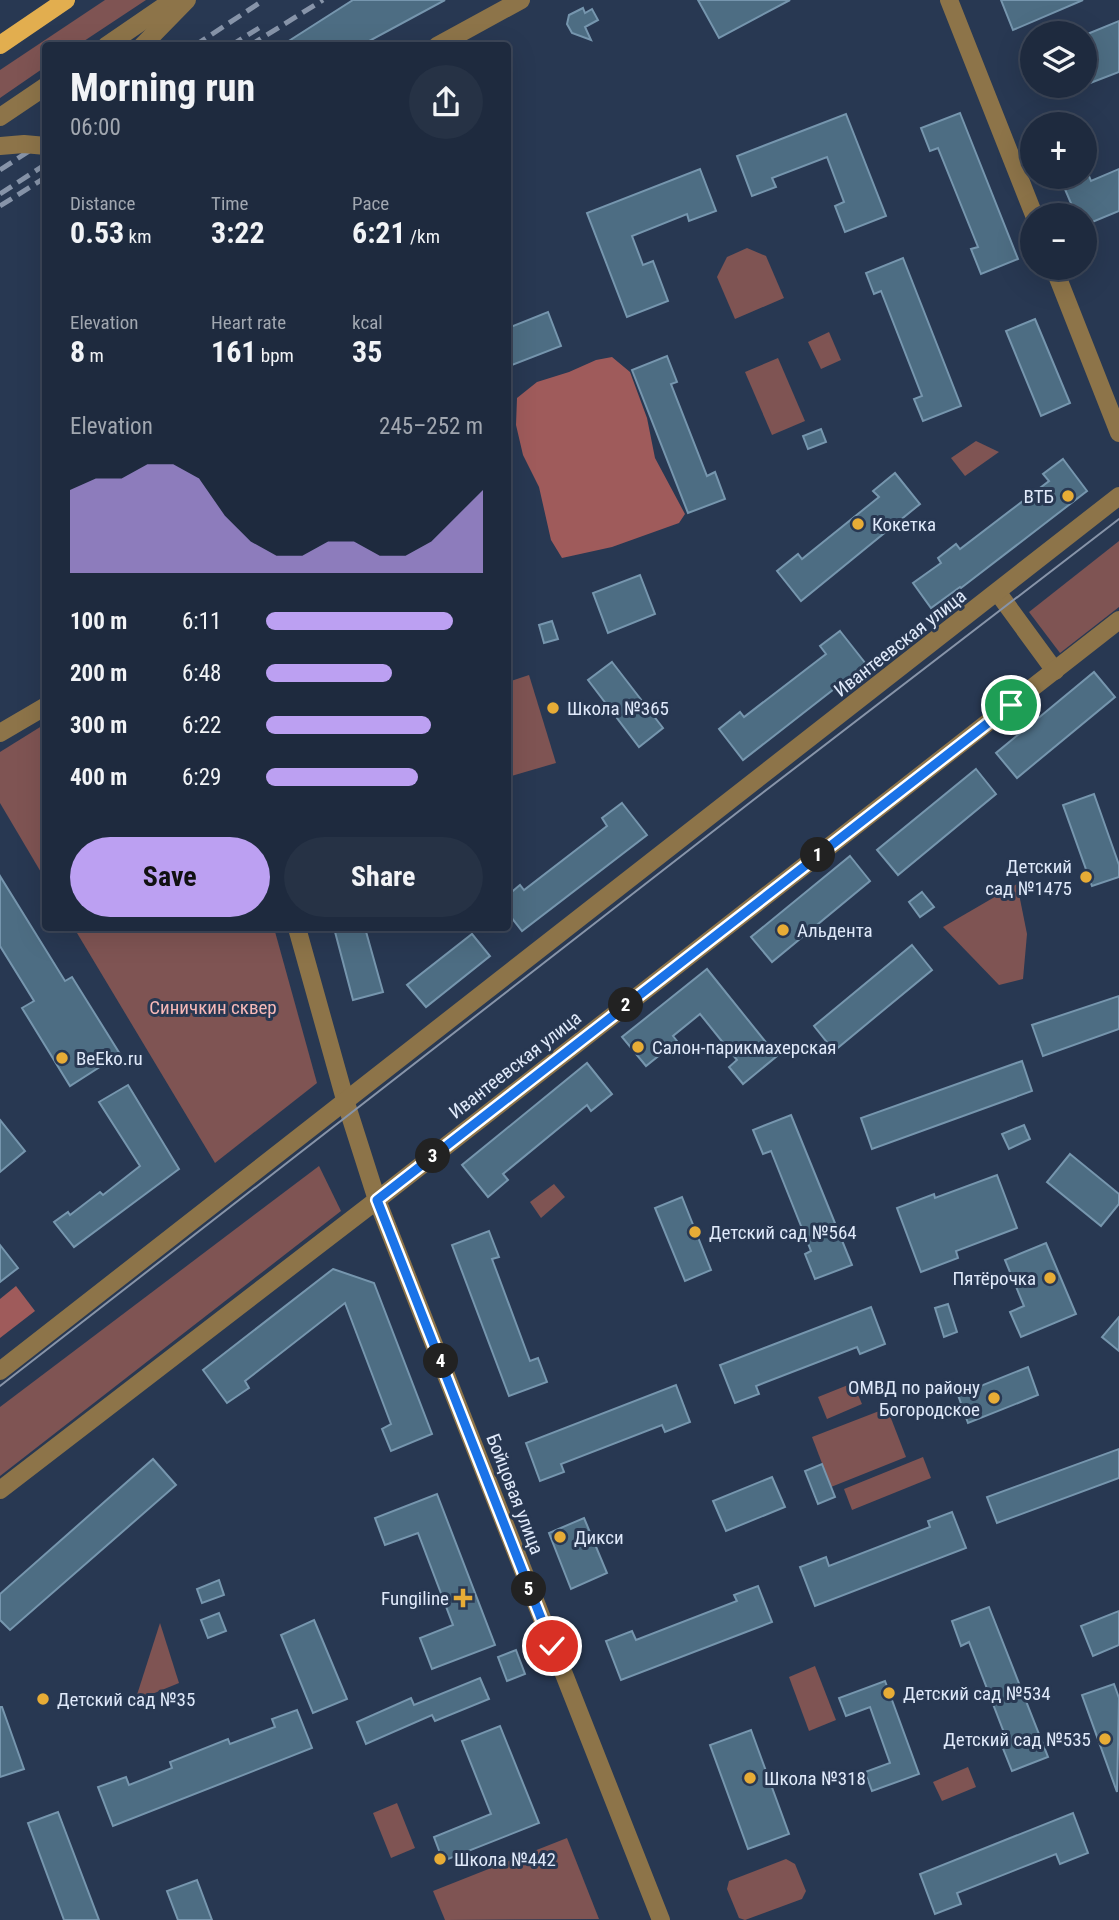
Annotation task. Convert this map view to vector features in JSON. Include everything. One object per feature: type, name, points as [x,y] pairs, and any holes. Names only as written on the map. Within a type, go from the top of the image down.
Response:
[{"type":"main road","points":[[0,45],[66,0]]},
{"type":"street","points":[[112,42],[173,0]]},
{"type":"street","points":[[146,42],[187,0]]},
{"type":"street","points":[[445,42],[521,0]]},
{"type":"street","points":[[949,0],[1029,203]]},
{"type":"street","points":[[0,117],[42,89]]},
{"type":"street","points":[[0,146],[42,146]]},
{"type":"street","points":[[1059,280],[1119,433]]},
{"type":"street","name":"Ивантеевская улица","points":[[0,1371],[1119,496]]},
{"type":"street","points":[[998,593],[1055,671]]},
{"type":"street","name":"Ивантеевская улица","points":[[0,1490],[377,1200],[1119,620]]},
{"type":"street","points":[[0,733],[42,707]]},
{"type":"street","name":"Бойцовая улица","points":[[298,931],[346,1103],[377,1200],[662,1920]]},
{"type":"green space","points":[[105,0],[146,0],[83,42],[42,42]]},
{"type":"green space","points":[[42,42],[42,69],[0,98],[0,70]]},
{"type":"green space","points":[[747,248],[766,256],[784,298],[735,319],[717,277],[727,257]]},
{"type":"green space","points":[[829,332],[841,360],[821,369],[808,342]]},
{"type":"green space","points":[[778,358],[805,421],[772,435],[745,372]]},
{"type":"green space","points":[[976,441],[999,452],[965,476],[951,458]]},
{"type":"green space","points":[[1119,541],[1119,607],[1060,653],[1029,612]]},
{"type":"green space","points":[[529,675],[556,763],[511,776],[511,681]]},
{"type":"green space","points":[[42,726],[42,874],[0,803],[0,752]]},
{"type":"green space","points":[[1017,884],[1027,934],[1023,979],[999,985],[943,927]]},
{"type":"green space","name":"Синичкин сквер","points":[[76,931],[275,931],[317,1083],[215,1163]]},
{"type":"green space","points":[[319,1166],[341,1211],[0,1476],[0,1407]]},
{"type":"green space","points":[[554,1184],[565,1197],[541,1218],[530,1202]]},
{"type":"green space","points":[[853,1383],[862,1404],[827,1419],[818,1397]]},
{"type":"green space","points":[[887,1408],[906,1457],[831,1487],[812,1437]]},
{"type":"green space","points":[[923,1457],[931,1478],[852,1510],[844,1489]]},
{"type":"green space","points":[[160,1623],[179,1683],[135,1701]]},
{"type":"green space","points":[[815,1666],[836,1720],[809,1731],[789,1677]]},
{"type":"green space","points":[[968,1767],[976,1787],[942,1801],[933,1782]]},
{"type":"green space","points":[[397,1803],[415,1848],[391,1858],[373,1813]]},
{"type":"green space","points":[[567,1838],[599,1919],[445,1920],[433,1891]]},
{"type":"green space","points":[[786,1859],[795,1864],[806,1891],[802,1899],[745,1920],[739,1918],[727,1889],[729,1881]]},
{"type":"shaded area","points":[[612,357],[630,372],[647,418],[655,458],[685,514],[679,523],[612,547],[562,558],[551,540],[539,487],[523,455],[516,425],[517,398],[537,382],[596,360]]},
{"type":"shaded area","points":[[16,1286],[35,1311],[0,1338],[0,1299]]},
{"type":"building","points":[[353,0],[445,0],[367,42],[287,42]]},
{"type":"building","points":[[698,0],[790,0],[719,38]]},
{"type":"building","points":[[1001,0],[1083,0],[1034,21],[1020,21],[1020,27],[1013,30]]},
{"type":"building","points":[[583,8],[585,13],[592,9],[598,20],[585,27],[591,40],[572,33],[567,24],[569,15]]},
{"type":"building","points":[[1119,21],[1119,72],[1097,80],[1097,30]]},
{"type":"building","points":[[960,113],[1018,259],[981,274],[971,249],[978,247],[938,148],[930,151],[921,128]]},
{"type":"building","points":[[846,114],[886,216],[845,232],[835,206],[844,202],[827,157],[772,178],[776,187],[752,196],[737,156]]},
{"type":"building","points":[[700,169],[716,211],[689,221],[687,214],[632,236],[643,265],[653,261],[668,301],[627,317],[587,213]]},
{"type":"building","points":[[1119,169],[1119,211],[1097,220],[1097,203],[1071,203],[1065,189],[1097,189],[1097,178]]},
{"type":"building","points":[[903,258],[961,406],[923,421],[914,399],[922,396],[881,291],[874,294],[866,273]]},
{"type":"building","points":[[548,312],[561,346],[512,365],[511,327]]},
{"type":"building","points":[[1035,319],[1070,403],[1041,416],[1006,331]]},
{"type":"building","points":[[667,356],[677,382],[671,384],[707,476],[715,472],[725,499],[688,513],[632,370]]},
{"type":"building","points":[[821,429],[826,442],[808,449],[803,436]]},
{"type":"building","points":[[1063,459],[1087,491],[931,608],[913,583],[941,563],[938,558],[956,544],[960,549],[1049,481],[1043,474]]},
{"type":"building","points":[[895,473],[920,504],[801,601],[777,571],[798,554],[802,559],[879,497],[873,491]]},
{"type":"building","points":[[640,575],[655,614],[608,633],[593,593]]},
{"type":"building","points":[[552,621],[558,639],[544,643],[539,625]]},
{"type":"building","points":[[840,631],[866,664],[743,760],[719,729],[740,712],[744,717],[826,654],[820,646]]},
{"type":"building","points":[[612,662],[663,728],[639,747],[588,680]]},
{"type":"building","points":[[1094,672],[1115,697],[1017,778],[996,753]]},
{"type":"building","points":[[976,769],[996,794],[898,875],[877,850]]},
{"type":"building","points":[[1094,794],[1119,865],[1119,877],[1092,886],[1063,805]]},
{"type":"building","points":[[622,803],[647,835],[522,931],[511,917],[511,892],[520,885],[524,890],[607,826],[602,818]]},
{"type":"building","points":[[850,856],[870,881],[772,962],[751,937]]},
{"type":"building","points":[[0,876],[65,981],[72,977],[120,1054],[70,1086],[22,1008],[34,1001],[0,946]]},
{"type":"building","points":[[922,892],[934,907],[920,917],[909,902]]},
{"type":"building","points":[[335,931],[366,931],[383,992],[353,1000]]},
{"type":"building","points":[[472,934],[490,956],[426,1007],[407,985]]},
{"type":"building","points":[[912,945],[932,970],[834,1051],[814,1026]]},
{"type":"building","points":[[707,969],[777,1056],[743,1084],[729,1067],[737,1060],[700,1014],[673,1036],[677,1041],[646,1066],[622,1037]]},
{"type":"building","points":[[1119,996],[1119,1029],[1043,1056],[1032,1025]]},
{"type":"building","points":[[1022,1061],[1032,1091],[872,1149],[861,1118]]},
{"type":"building","points":[[587,1063],[612,1094],[591,1111],[587,1105],[503,1174],[508,1180],[488,1197],[462,1165]]},
{"type":"building","points":[[128,1085],[179,1169],[74,1247],[54,1222],[68,1212],[70,1215],[100,1192],[103,1195],[140,1166],[99,1102]]},
{"type":"building","points":[[791,1115],[852,1265],[815,1279],[805,1254],[811,1251],[771,1151],[763,1154],[753,1130]]},
{"type":"building","points":[[0,1120],[25,1151],[0,1172]]},
{"type":"building","points":[[1024,1125],[1030,1139],[1009,1149],[1002,1134]]},
{"type":"building","points":[[1070,1154],[1119,1194],[1119,1204],[1101,1226],[1047,1182]]},
{"type":"building","points":[[997,1175],[1017,1228],[956,1251],[958,1258],[921,1272],[897,1208],[934,1194],[935,1198]]},
{"type":"building","points":[[682,1197],[711,1270],[685,1281],[655,1208]]},
{"type":"building","points":[[489,1231],[499,1257],[492,1259],[530,1361],[538,1358],[547,1382],[509,1396],[452,1245]]},
{"type":"building","points":[[1046,1243],[1076,1314],[1021,1337],[1010,1312],[1024,1306],[1005,1260]]},
{"type":"building","points":[[0,1245],[18,1268],[0,1282]]},
{"type":"building","points":[[333,1269],[374,1283],[432,1434],[391,1451],[382,1429],[391,1424],[345,1303],[245,1381],[249,1388],[227,1403],[203,1370]]},
{"type":"building","points":[[948,1304],[957,1332],[944,1337],[935,1308]]},
{"type":"building","points":[[871,1307],[885,1344],[860,1354],[857,1347],[756,1386],[759,1394],[735,1403],[720,1365]]},
{"type":"building","points":[[1119,1317],[1119,1351],[1102,1337]]},
{"type":"building","points":[[1028,1367],[1038,1395],[968,1423],[958,1395]]},
{"type":"building","points":[[676,1385],[690,1422],[665,1432],[662,1425],[561,1464],[564,1472],[540,1481],[526,1443]]},
{"type":"building","points":[[1119,1449],[1119,1478],[997,1523],[987,1497]]},
{"type":"building","points":[[153,1459],[176,1485],[10,1630],[0,1620],[0,1594]]},
{"type":"building","points":[[822,1464],[835,1497],[818,1504],[805,1471]]},
{"type":"building","points":[[772,1477],[785,1507],[726,1531],[713,1501]]},
{"type":"building","points":[[437,1494],[495,1645],[432,1669],[420,1638],[453,1625],[418,1533],[385,1545],[375,1518]]},
{"type":"building","points":[[952,1512],[966,1548],[815,1606],[800,1567],[826,1557],[829,1566],[930,1527],[928,1521]]},
{"type":"building","points":[[584,1518],[607,1573],[571,1589],[549,1533]]},
{"type":"building","points":[[219,1580],[224,1595],[202,1603],[197,1589]]},
{"type":"building","points":[[758,1586],[772,1622],[621,1680],[606,1641],[632,1631],[636,1640],[737,1601],[734,1595]]},
{"type":"building","points":[[989,1607],[1048,1757],[1012,1771],[1002,1746],[1008,1743],[969,1642],[961,1646],[952,1621]]},
{"type":"building","points":[[1119,1611],[1119,1645],[1093,1656],[1081,1626]]},
{"type":"building","points":[[219,1613],[226,1631],[208,1638],[201,1620]]},
{"type":"building","points":[[314,1620],[347,1699],[313,1713],[281,1635]]},
{"type":"building","points":[[516,1650],[525,1674],[507,1681],[498,1657]]},
{"type":"building","points":[[480,1678],[489,1699],[435,1721],[432,1715],[366,1744],[357,1722],[411,1698],[414,1705]]},
{"type":"building","points":[[885,1681],[919,1774],[872,1791],[865,1772],[890,1763],[870,1707],[846,1716],[839,1698]]},
{"type":"building","name":"Детский сад №535","points":[[1114,1684],[1119,1698],[1117,1792],[1082,1695]]},
{"type":"building","points":[[0,1707],[24,1769],[0,1777]]},
{"type":"building","points":[[297,1710],[312,1748],[113,1826],[98,1787],[126,1777],[129,1785],[172,1768],[170,1762],[228,1739],[230,1744],[275,1727],[272,1719]]},
{"type":"building","points":[[500,1726],[539,1823],[443,1861],[434,1837],[491,1814],[462,1741]]},
{"type":"building","points":[[751,1730],[789,1834],[748,1849],[710,1745]]},
{"type":"building","points":[[58,1812],[99,1920],[64,1920],[28,1823]]},
{"type":"building","points":[[1073,1813],[1088,1853],[1060,1864],[1056,1854],[957,1893],[961,1904],[935,1914],[920,1874]]},
{"type":"building","points":[[197,1880],[212,1920],[178,1920],[167,1891]]},
{"type":"tram line","points":[[0,1386],[1119,519]]},
{"type":"railway","points":[[200,42],[264,0]]},
{"type":"railway","points":[[255,42],[323,0]]},
{"type":"railway","points":[[236,42],[259,28]]},
{"type":"railway","points":[[0,170],[42,143]]},
{"type":"railway","points":[[0,194],[42,167]]},
{"type":"railway","points":[[0,206],[42,180]]},
{"type":"place","name":"ВТБ","points":[[1068,496]]},
{"type":"place","name":"Кокетка","points":[[858,524]]},
{"type":"place","name":"Школа №365","points":[[553,708]]},
{"type":"place","name":"Детский сад №1475","points":[[1086,877]]},
{"type":"place","name":"Альдента","points":[[783,930]]},
{"type":"place","name":"Салон-парикмахерская","points":[[638,1047]]},
{"type":"place","name":"BeEko.ru","points":[[62,1058]]},
{"type":"place","name":"Детский сад №564","points":[[695,1232]]},
{"type":"place","name":"Пятёрочка","points":[[1050,1278]]},
{"type":"place","name":"ОМВД по району Богородское","points":[[994,1398]]},
{"type":"place","name":"Дикси","points":[[560,1537]]},
{"type":"place","name":"Fungiline","points":[[463,1598]]},
{"type":"place","name":"Детский сад №534","points":[[889,1693]]},
{"type":"place","name":"Детский сад №35","points":[[43,1699]]},
{"type":"place","name":"Детский сад №535","points":[[1105,1739]]},
{"type":"place","name":"Школа №318","points":[[750,1778]]},
{"type":"place","name":"Школа №442","points":[[440,1859]]},
{"type":"route","points":[[552,1646],[377,1200],[1011,705]]}]
